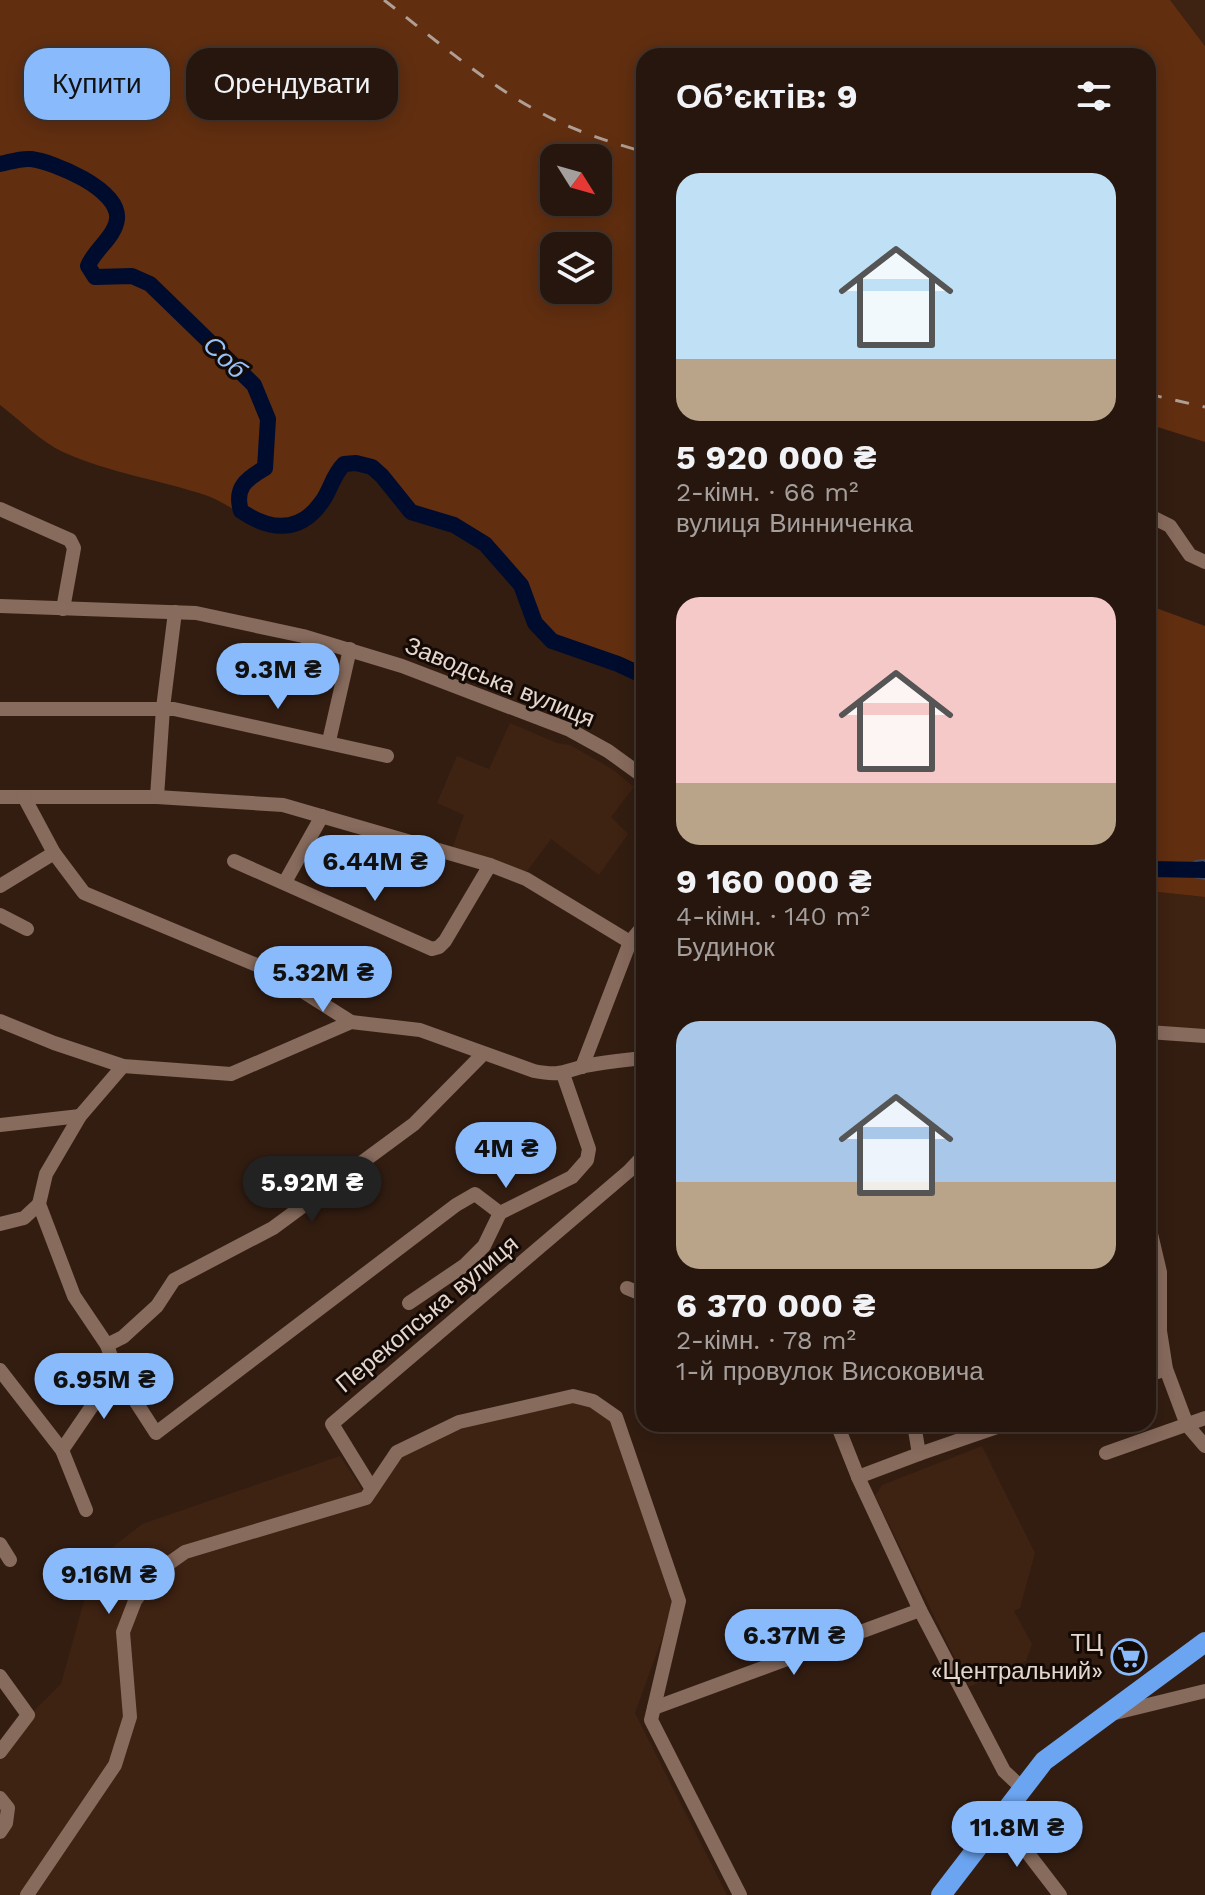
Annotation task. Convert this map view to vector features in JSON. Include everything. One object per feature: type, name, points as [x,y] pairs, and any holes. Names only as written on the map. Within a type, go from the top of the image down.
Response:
[{"type":"highway","points":[[941,1895],[1044,1761],[1103,1716],[1154,1694],[1205,1642]]},
{"type":"street","points":[[0,509],[70,540],[74,548],[63,609]]},
{"type":"street","points":[[1156,519],[1177,532],[1190,555],[1205,562]]},
{"type":"street","name":"Заводська вулиця","points":[[0,606],[213,616],[350,649],[570,730],[636,771]]},
{"type":"street","points":[[157,797],[163,708],[175,612]]},
{"type":"street","points":[[329,741],[350,649]]},
{"type":"street","points":[[0,709],[163,708],[329,741],[387,756]]},
{"type":"street","points":[[0,797],[157,797],[267,802],[490,865],[526,879],[630,942]]},
{"type":"street","points":[[24,797],[54,853],[84,893],[271,971],[351,1022],[420,1030],[534,1071],[563,1074],[582,1067],[636,1059]]},
{"type":"street","points":[[285,882],[322,816]]},
{"type":"street","points":[[0,886],[54,853]]},
{"type":"street","points":[[234,861],[432,949],[445,941],[490,865]]},
{"type":"street","points":[[0,915],[27,929]]},
{"type":"street","points":[[582,1067],[630,942],[636,935]]},
{"type":"street","points":[[0,1021],[123,1066],[231,1074],[351,1022]]},
{"type":"street","points":[[1156,1033],[1205,1036]]},
{"type":"street","points":[[107,1345],[123,1337],[157,1306],[174,1280],[273,1228],[414,1124],[483,1054]]},
{"type":"street","points":[[0,1224],[24,1218],[39,1204],[46,1174],[80,1116],[123,1066]]},
{"type":"street","points":[[409,1303],[484,1246],[500,1213],[572,1177],[587,1160],[589,1149],[563,1074]]},
{"type":"street","points":[[0,1125],[80,1116]]},
{"type":"street","name":"Перекопська вулиця","points":[[372,1489],[332,1424],[636,1164]]},
{"type":"street","points":[[39,1204],[74,1296],[107,1345],[116,1371],[156,1433],[456,1205],[475,1194],[500,1213]]},
{"type":"street","points":[[1156,1255],[1160,1272],[1160,1331],[1166,1369],[1187,1425],[1205,1446]]},
{"type":"street","points":[[627,1288],[636,1292]]},
{"type":"street","points":[[1156,1372],[1166,1369]]},
{"type":"street","points":[[0,1370],[62,1450],[86,1510]]},
{"type":"street","points":[[62,1450],[116,1371]]},
{"type":"street","points":[[27,1895],[115,1765],[130,1717],[123,1632],[135,1601],[154,1574],[185,1552],[366,1498],[397,1452],[459,1422],[573,1396],[593,1401],[616,1417],[679,1601],[651,1720],[740,1895]]},
{"type":"street","points":[[1106,1453],[1205,1418]]},
{"type":"street","points":[[840,1432],[920,1610],[1004,1771],[1022,1788]]},
{"type":"street","points":[[915,1432],[919,1454]]},
{"type":"street","points":[[858,1477],[983,1432]]},
{"type":"street","points":[[0,1544],[10,1560]]},
{"type":"street","points":[[654,1708],[920,1610]]},
{"type":"street","points":[[0,1676],[28,1715],[0,1752]]},
{"type":"street","points":[[1154,1694],[1205,1691]]},
{"type":"street","points":[[0,1798],[8,1808],[6,1823],[0,1832]]},
{"type":"street","points":[[997,1823],[1017,1839],[1060,1895]]},
{"type":"shaded area","points":[[0,0],[1170,0],[1205,46],[1205,442],[1156,427],[1156,48],[636,48],[636,673],[569,650],[549,638],[537,624],[519,583],[493,552],[459,527],[409,511],[381,475],[369,466],[357,462],[342,466],[316,509],[294,523],[273,527],[208,496],[98,465],[55,448],[0,405]]},
{"type":"shaded area","points":[[1170,0],[1205,0],[1205,46]]},
{"type":"shaded area","points":[[1156,608],[1205,626],[1205,860],[1196,861],[1194,877],[1205,879],[1205,897],[1156,892]]},
{"type":"shaded area","points":[[510,723],[557,743],[570,745],[612,769],[634,787],[611,817],[628,834],[599,875],[551,839],[525,874],[452,849],[464,815],[437,803],[457,756],[489,769]]},
{"type":"shaded area","points":[[1156,892],[1205,897],[1205,1036],[1156,1033]]},
{"type":"shaded area","points":[[573,1399],[613,1418],[676,1600],[635,1713],[727,1895],[0,1895],[0,1832],[6,1823],[0,1798],[0,1752],[26,1719],[61,1684],[95,1561],[142,1524],[340,1456],[368,1498],[399,1454],[460,1425]]},
{"type":"shaded area","points":[[982,1446],[1035,1553],[1020,1608],[1014,1611],[1032,1644],[1026,1661],[969,1687],[875,1496],[882,1485]]},
{"type":"water","points":[[1205,860],[1205,879],[1194,877],[1183,869],[1196,861]]},
{"type":"waterway","name":"Соб","points":[[0,164],[23,159],[41,161],[84,179],[108,197],[117,219],[112,232],[88,266],[95,277],[132,276],[150,284],[254,385],[268,419],[265,468],[243,485],[239,496],[241,511],[273,525],[293,524],[303,520],[321,503],[344,464],[372,467],[411,512],[454,525],[485,544],[521,585],[535,623],[552,641],[636,672]]},
{"type":"waterway","name":"Соб","points":[[1156,869],[1205,870]]},
{"type":"railway","points":[[384,0],[462,61],[524,103],[581,132],[636,149]]},
{"type":"railway","points":[[1156,396],[1205,407]]},
{"type":"place","name":"ТЦ «Центральний»","points":[[1129,1657]]}]
